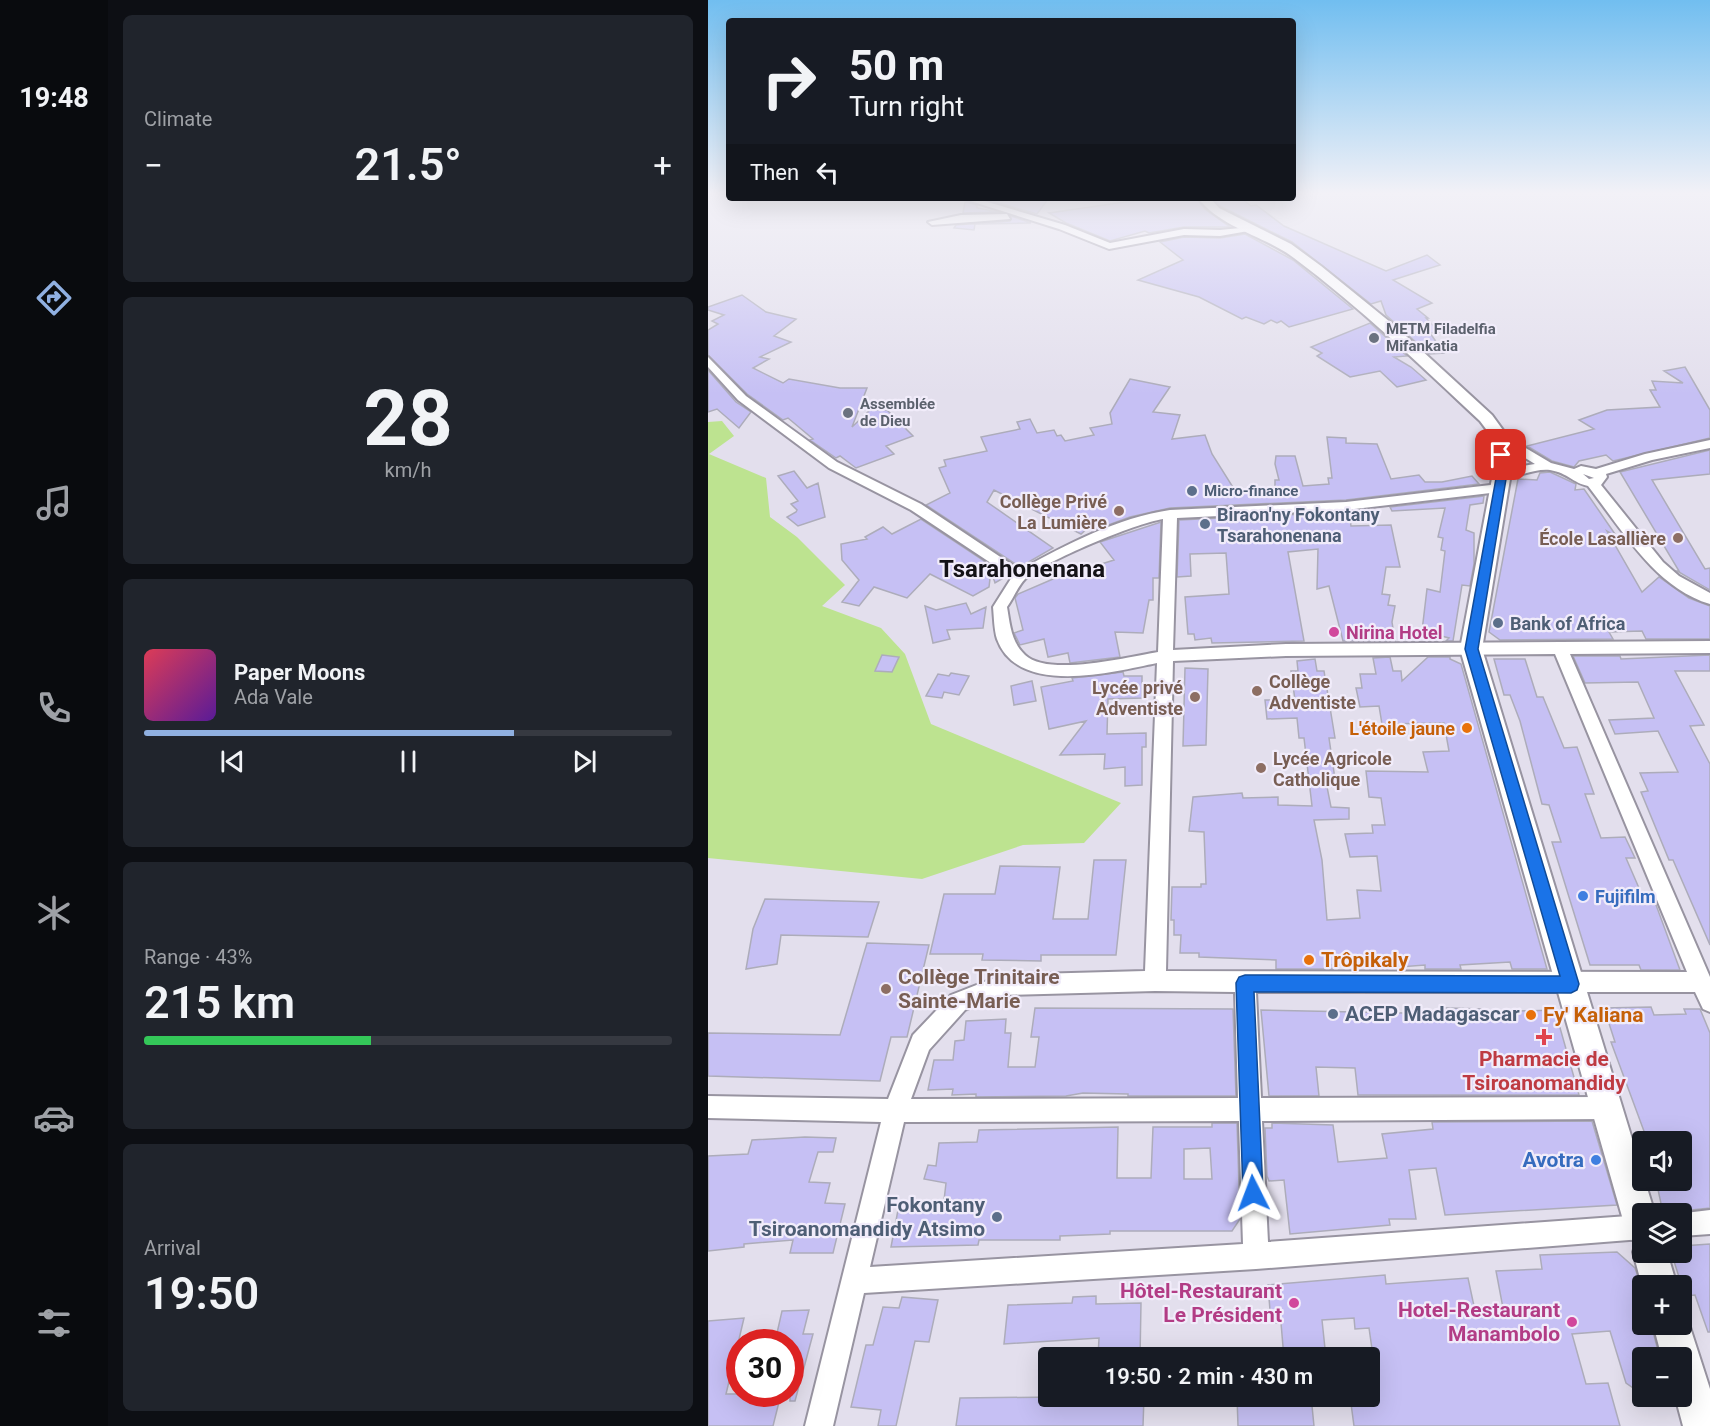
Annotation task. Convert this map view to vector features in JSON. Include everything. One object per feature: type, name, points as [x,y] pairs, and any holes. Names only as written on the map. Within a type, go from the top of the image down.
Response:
[{"type":"main road","points":[[1304,261],[1390,328],[1486,418],[1500,437],[1500,481],[1471,649],[1635,1203]]},
{"type":"main road","points":[[1692,1394],[1702,1426]]},
{"type":"street","points":[[708,360],[742,398],[805,446],[833,465],[916,507],[1020,576]]},
{"type":"street","points":[[1500,437],[1547,466],[1576,473],[1584,482],[1710,444]]},
{"type":"street","points":[[1547,466],[1500,481],[1346,506],[1170,514],[1144,518],[1097,536],[1020,576],[1000,607],[1005,639],[1020,660],[1045,670],[1102,668],[1166,656],[1286,650],[1710,647]]},
{"type":"street","points":[[1595,478],[1658,565],[1674,579],[1710,599]]},
{"type":"street","points":[[1155,981],[1170,514]]},
{"type":"street","points":[[1560,648],[1710,1002]]},
{"type":"street","points":[[819,1426],[895,1111],[921,1043],[958,1002],[1002,985],[1155,981],[1571,984],[1701,981]]},
{"type":"street","points":[[1245,983],[1256,1256]]},
{"type":"street","points":[[708,1107],[895,1111],[1607,1108]]},
{"type":"street","points":[[1692,1223],[1710,1222]]},
{"type":"street","points":[[854,1281],[1256,1256],[1632,1228]]},
{"type":"green space","points":[[722,421],[734,436],[709,454],[766,478],[770,517],[797,537],[845,585],[822,606],[881,628],[905,654],[931,724],[1121,803],[1084,843],[1023,845],[922,879],[708,858],[708,422]]},
{"type":"building","points":[[1182,261],[1294,261],[1353,309],[1289,327],[1281,321],[1277,323],[1271,320],[1264,324],[1246,317],[1242,319],[1199,297],[1138,280]]},
{"type":"building","points":[[1316,261],[1362,261],[1386,271],[1413,261],[1434,261],[1440,265],[1393,280],[1432,303],[1417,309],[1439,332],[1430,333],[1444,353],[1429,354],[1386,315],[1381,301],[1371,304]]},
{"type":"building","points":[[742,295],[766,312],[796,319],[774,336],[791,342],[760,357],[769,359],[753,368],[783,383],[789,379],[840,388],[867,388],[852,427],[870,410],[887,410],[913,436],[886,446],[894,454],[856,468],[840,456],[836,458],[810,440],[813,439],[788,418],[783,420],[747,394],[708,355],[708,330],[718,324],[712,321],[724,315],[708,310],[708,307]]},
{"type":"building","points":[[1370,323],[1407,356],[1394,357],[1411,367],[1426,380],[1397,387],[1380,371],[1350,377],[1317,356],[1322,353],[1311,347]]},
{"type":"building","points":[[1685,367],[1710,410],[1710,438],[1613,461],[1606,455],[1579,461],[1574,467],[1552,461],[1527,446],[1594,429],[1579,420],[1607,410],[1660,407],[1650,390],[1656,390],[1652,381],[1683,383],[1664,371]]},
{"type":"building","points":[[708,370],[736,402],[751,412],[739,428],[717,409],[708,412]]},
{"type":"building","points":[[1130,379],[1170,387],[1153,412],[1180,415],[1172,439],[1205,435],[1212,454],[1234,489],[1275,491],[1275,480],[1279,480],[1275,464],[1276,456],[1295,456],[1303,486],[1329,484],[1328,478],[1332,478],[1327,437],[1346,438],[1346,443],[1377,444],[1391,479],[1419,475],[1425,482],[1442,482],[1472,476],[1479,484],[1346,500],[1170,508],[1130,517],[1092,531],[1089,527],[1081,534],[994,490],[987,502],[1053,548],[1020,567],[926,505],[950,493],[939,468],[946,466],[944,460],[987,451],[981,437],[1020,429],[1017,422],[1030,419],[1037,433],[1054,430],[1057,436],[1061,435],[1065,441],[1094,435],[1090,428],[1112,424],[1110,413]]},
{"type":"building","points":[[1710,450],[1710,474],[1652,480],[1705,569],[1710,568],[1710,590],[1677,571],[1679,571],[1620,472]]},
{"type":"building","points":[[794,471],[807,488],[818,483],[825,517],[798,526],[787,517],[796,512],[797,510],[791,504],[798,501],[778,476]]},
{"type":"building","points":[[1550,472],[1576,484],[1575,490],[1584,489],[1617,537],[1607,531],[1642,592],[1659,577],[1689,598],[1710,606],[1710,639],[1646,639],[1642,631],[1609,632],[1613,639],[1500,640],[1489,632],[1518,479],[1537,480],[1540,473]]},
{"type":"building","points":[[1484,496],[1483,503],[1470,505],[1466,530],[1474,533],[1474,564],[1470,586],[1462,585],[1453,641],[1446,641],[1449,638],[1422,631],[1427,589],[1440,592],[1445,551],[1441,550],[1443,538],[1438,537],[1445,508],[1392,511],[1390,507]]},
{"type":"building","points":[[1349,512],[1351,526],[1391,525],[1400,567],[1386,567],[1382,594],[1390,595],[1388,605],[1395,606],[1392,622],[1395,641],[1343,641],[1329,586],[1317,589],[1318,549],[1288,552],[1304,641],[1212,643],[1211,638],[1195,640],[1194,634],[1188,634],[1185,597],[1229,594],[1226,553],[1190,554],[1191,576],[1177,577],[1179,520]]},
{"type":"building","points":[[921,519],[1007,576],[995,583],[991,570],[989,587],[973,596],[930,574],[907,598],[874,587],[859,606],[842,602],[859,580],[842,560],[841,544],[867,539],[865,537],[883,527],[892,534]]},
{"type":"building","points":[[1161,522],[1159,578],[1153,578],[1153,600],[1149,600],[1143,633],[1115,632],[1120,657],[1070,663],[1068,653],[1048,657],[1044,639],[1020,645],[1014,633],[1023,630],[1015,598],[1018,594],[1074,570],[1076,572],[1114,560],[1100,542]]},
{"type":"building","points":[[966,603],[971,614],[986,607],[983,628],[947,630],[950,639],[933,643],[925,606],[936,610]]},
{"type":"building","points":[[882,655],[899,657],[892,672],[875,671]]},
{"type":"building","points":[[1710,655],[1710,671],[1675,671],[1704,725],[1690,726],[1710,764],[1710,945],[1673,860],[1669,860],[1641,792],[1648,791],[1640,773],[1678,772],[1658,731],[1615,734],[1609,720],[1654,718],[1638,682],[1585,683],[1573,656],[1620,656],[1621,659]]},
{"type":"building","points":[[1390,657],[1393,671],[1401,671],[1402,681],[1428,657],[1450,657],[1461,664],[1547,969],[1512,969],[1510,962],[1460,965],[1461,969],[1425,969],[1425,965],[1386,968],[1386,964],[1332,965],[1333,969],[1276,969],[1276,960],[1199,957],[1199,953],[1180,953],[1181,935],[1174,935],[1174,920],[1171,920],[1172,887],[1201,887],[1201,884],[1206,884],[1204,832],[1189,831],[1193,797],[1242,793],[1243,798],[1278,797],[1278,805],[1312,806],[1304,738],[1299,738],[1297,718],[1267,719],[1265,700],[1295,700],[1291,671],[1298,671],[1297,661],[1315,659],[1317,671],[1324,671],[1335,738],[1329,738],[1336,786],[1327,787],[1331,807],[1349,808],[1349,819],[1314,820],[1322,860],[1327,920],[1360,918],[1357,890],[1381,891],[1377,856],[1350,857],[1345,834],[1373,833],[1372,825],[1385,825],[1381,798],[1369,797],[1366,771],[1428,772],[1423,752],[1449,751],[1444,723],[1382,724],[1379,706],[1360,707],[1356,688],[1362,688],[1360,674],[1376,674],[1373,658]]},
{"type":"building","points":[[1494,659],[1525,659],[1537,697],[1543,697],[1564,748],[1577,747],[1594,794],[1585,794],[1601,838],[1625,837],[1635,858],[1626,858],[1642,895],[1652,894],[1680,970],[1641,970],[1639,965],[1590,965],[1552,842],[1561,842],[1549,805],[1542,804],[1520,721],[1510,695],[1504,695]]},
{"type":"building","points":[[1185,668],[1208,669],[1206,745],[1183,746]]},
{"type":"building","points":[[1123,672],[1124,676],[1142,676],[1142,698],[1108,699],[1107,734],[1146,733],[1146,747],[1142,747],[1142,785],[1125,786],[1125,767],[1104,769],[1105,754],[1060,755],[1086,721],[1049,729],[1041,687],[1073,681],[1072,678]]},
{"type":"building","points":[[951,673],[969,676],[959,695],[944,692],[942,698],[926,696],[938,674],[949,676]]},
{"type":"building","points":[[1032,681],[1036,701],[1014,705],[1011,686]]},
{"type":"building","points":[[1094,860],[1126,860],[1116,955],[1041,955],[1041,961],[982,960],[983,954],[930,954],[944,894],[995,894],[1000,866],[1060,867],[1053,919],[1088,919]]},
{"type":"building","points":[[765,899],[879,902],[868,937],[781,935],[777,964],[746,969],[753,929]]},
{"type":"building","name":"Collège Trinitaire Sainte-Marie","points":[[867,943],[929,945],[907,1037],[891,1037],[880,1081],[708,1076],[708,1033],[840,1035]]},
{"type":"building","points":[[1651,1007],[1654,1015],[1686,1014],[1684,1009],[1700,1009],[1710,1033],[1710,1208],[1692,1210],[1692,1203],[1661,1203],[1658,1191],[1692,1191],[1692,1131],[1644,1131],[1611,1042],[1615,1042],[1604,1008]]},
{"type":"building","points":[[1035,1008],[1233,1009],[1236,1096],[1128,1096],[1128,1094],[1083,1093],[1066,1096],[976,1097],[976,1094],[952,1095],[953,1089],[928,1090],[934,1060],[953,1060],[955,1041],[964,1040],[966,1021],[1006,1019],[1005,1033],[1011,1033],[1008,1067],[1035,1067],[1039,1037],[1031,1037]]},
{"type":"building","points":[[1446,1008],[1485,1009],[1485,1012],[1555,1010],[1579,1095],[1358,1095],[1355,1068],[1316,1067],[1319,1096],[1269,1096],[1261,1010],[1403,1013],[1404,1016],[1448,1015]]},
{"type":"building","points":[[1592,1121],[1617,1205],[1445,1215],[1436,1168],[1409,1170],[1416,1219],[1389,1219],[1390,1225],[1290,1234],[1284,1180],[1269,1181],[1267,1176],[1265,1128],[1272,1128],[1272,1123],[1333,1125],[1338,1162],[1387,1158],[1382,1134],[1433,1129],[1432,1122]]},
{"type":"building","points":[[1212,1123],[1237,1123],[1240,1219],[1232,1231],[1110,1231],[1110,1234],[1060,1236],[1060,1240],[979,1240],[978,1245],[891,1247],[898,1210],[943,1209],[946,1183],[924,1179],[928,1165],[936,1166],[939,1143],[977,1142],[979,1130],[1118,1127],[1117,1178],[1151,1178],[1153,1127],[1212,1127]],"holes":[[[1210,1148],[1212,1179],[1184,1179],[1184,1149]]]},
{"type":"building","points":[[836,1138],[833,1152],[818,1152],[809,1182],[830,1183],[825,1203],[845,1204],[833,1253],[790,1253],[793,1240],[744,1244],[744,1247],[708,1251],[708,1156],[748,1154],[752,1140]]},
{"type":"building","points":[[1710,1244],[1710,1332],[1708,1332],[1695,1295],[1692,1295],[1692,1275],[1678,1275],[1675,1263],[1692,1263],[1692,1245]]},
{"type":"building","points":[[1617,1252],[1635,1268],[1637,1275],[1632,1275],[1632,1335],[1654,1335],[1657,1347],[1632,1347],[1632,1387],[1626,1383],[1610,1331],[1572,1334],[1586,1384],[1608,1383],[1620,1426],[1354,1426],[1351,1407],[1380,1407],[1380,1347],[1372,1347],[1369,1328],[1355,1329],[1354,1318],[1322,1320],[1325,1347],[1283,1347],[1281,1323],[1271,1323],[1268,1285],[1385,1275],[1386,1284],[1468,1278],[1474,1306],[1503,1308],[1496,1271],[1542,1269],[1540,1255]]},
{"type":"building","points":[[1096,1296],[1096,1304],[1141,1303],[1140,1347],[1099,1347],[1099,1338],[1004,1344],[1008,1305],[1072,1303],[1073,1297]]},
{"type":"building","points":[[902,1297],[938,1300],[929,1342],[915,1341],[896,1426],[878,1426],[881,1410],[851,1407],[866,1345],[873,1345],[883,1307],[899,1308]]},
{"type":"building","points":[[809,1310],[804,1330],[778,1329],[782,1311]]},
{"type":"building","points":[[744,1318],[741,1329],[726,1329],[726,1407],[778,1407],[773,1426],[708,1426],[708,1321]]},
{"type":"building","points":[[804,1334],[813,1334],[804,1368]]},
{"type":"building","points":[[1038,1397],[1038,1407],[1144,1407],[1143,1426],[956,1426],[960,1398]]},
{"type":"building","points":[[1237,1407],[1312,1407],[1314,1426],[1238,1426]]},
{"type":"place","name":"METM Filadelfia Mifankatia","points":[[1374,338]]},
{"type":"place","name":"Assemblée de Dieu","points":[[848,413]]},
{"type":"place","name":"Micro-finance","points":[[1192,491]]},
{"type":"place","name":"Collège Privé La Lumière","points":[[1119,511]]},
{"type":"place","name":"Biraon'ny Fokontany Tsarahonenana","points":[[1205,524]]},
{"type":"place","name":"École Lasallière","points":[[1678,538]]},
{"type":"place","name":"Bank of Africa","points":[[1498,623]]},
{"type":"place","name":"Nirina Hotel","points":[[1334,632]]},
{"type":"place","name":"Collège Adventiste","points":[[1257,691]]},
{"type":"place","name":"Lycée privé Adventiste","points":[[1195,697]]},
{"type":"place","name":"L'étoile jaune","points":[[1467,728]]},
{"type":"place","name":"Lycée Agricole Catholique","points":[[1261,768]]},
{"type":"place","name":"Fujifilm","points":[[1583,896]]},
{"type":"place","name":"Trôpikaly","points":[[1309,960]]},
{"type":"place","name":"Collège Trinitaire Sainte-Marie","points":[[886,989]]},
{"type":"place","name":"ACEP Madagascar","points":[[1333,1014]]},
{"type":"place","name":"Fy' Kaliana","points":[[1531,1015]]},
{"type":"place","name":"Pharmacie de Tsiroanomandidy","points":[[1544,1037]]},
{"type":"place","name":"Avotra","points":[[1596,1160]]},
{"type":"place","name":"Fokontany Tsiroanomandidy Atsimo","points":[[997,1217]]},
{"type":"place","name":"Hôtel-Restaurant Le Président","points":[[1294,1303]]},
{"type":"place","name":"Hotel-Restaurant Manambolo","points":[[1572,1322]]},
{"type":"district","name":"Tsarahonenana","points":[[1022,569]]},
{"type":"route","points":[[1253,1193],[1245,983],[1571,984],[1471,649],[1502,473],[1501,455]]}]
